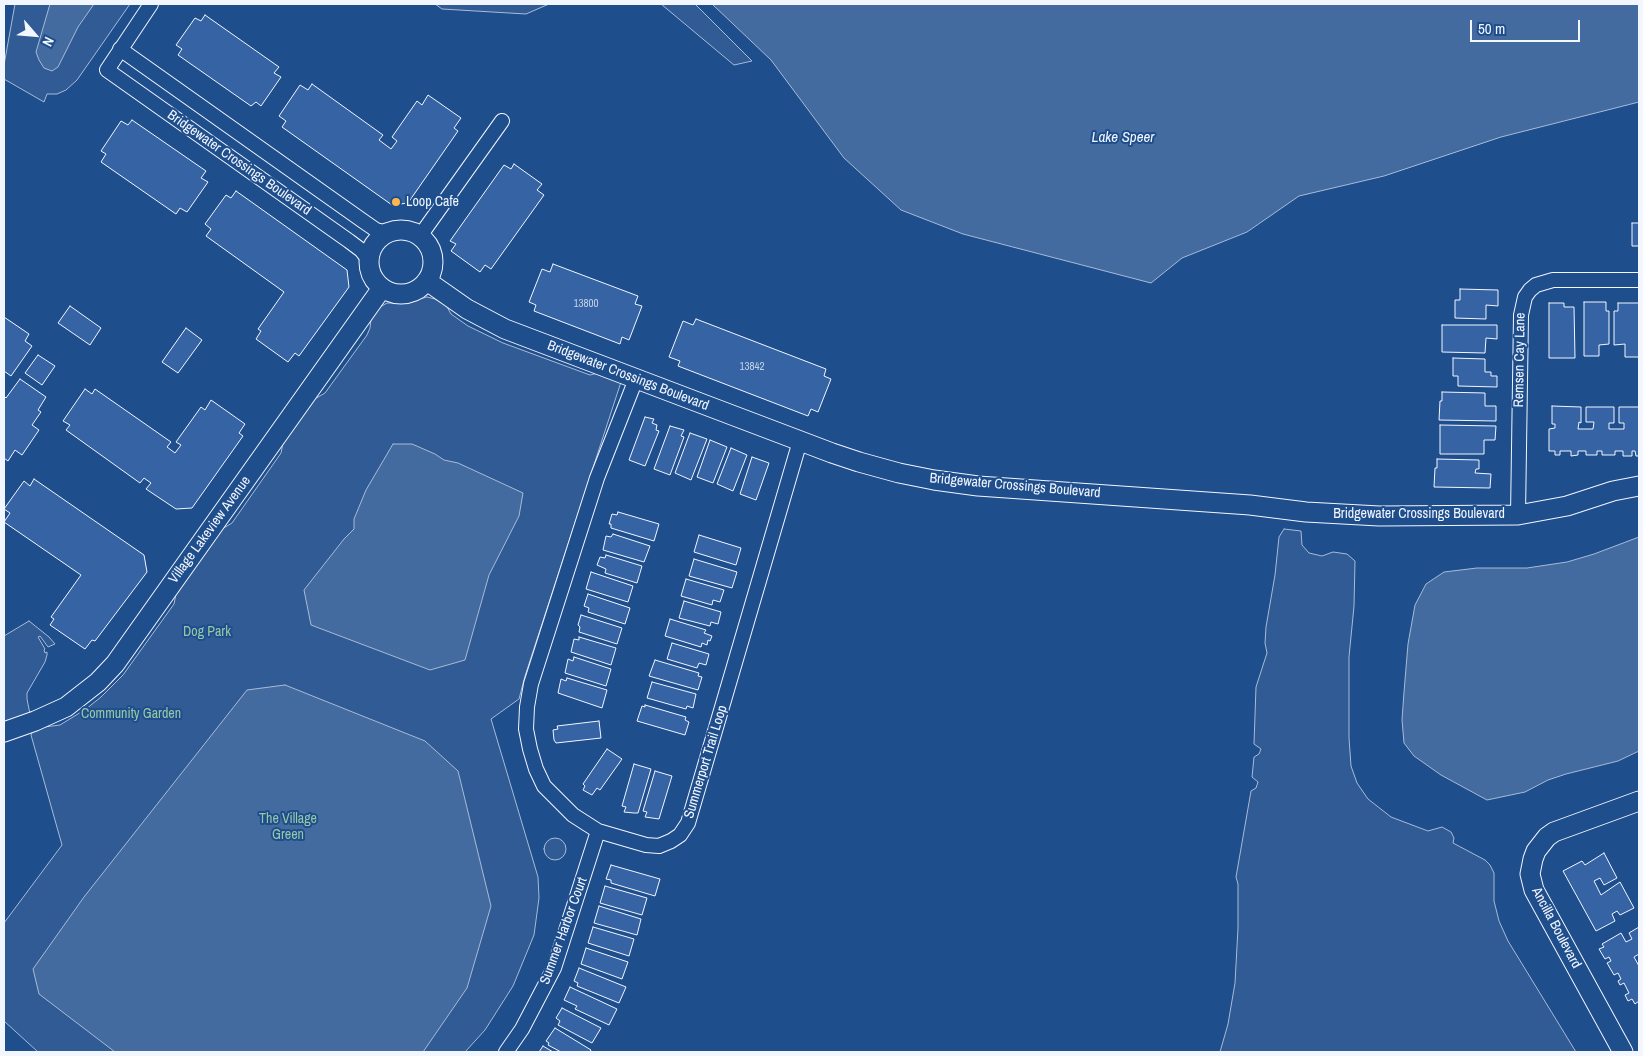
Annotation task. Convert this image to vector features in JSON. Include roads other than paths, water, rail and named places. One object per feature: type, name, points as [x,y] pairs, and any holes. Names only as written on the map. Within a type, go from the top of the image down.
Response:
[{"type":"street","points":[[120,49],[151,4]]},
{"type":"street","name":"Bridgewater Crossings Boulevard","points":[[369,260],[361,250],[349,241],[106,70],[120,49],[362,221],[376,230],[387,233]]},
{"type":"street","points":[[420,236],[502,121]]},
{"type":"street","points":[[403,230],[420,236],[430,249],[432,257],[431,274],[427,281],[421,287],[406,294],[398,294],[382,288],[372,276],[369,260],[374,244],[387,233],[403,230]]},
{"type":"street","name":"Remsen Cay Lane","points":[[1518,515],[1520,315],[1525,297],[1536,284],[1552,280],[1639,280]]},
{"type":"street","name":"Bridgewater Crossings Boulevard","points":[[427,281],[466,309],[505,329],[800,441],[858,462],[899,473],[978,486],[1250,505],[1342,515],[1379,516],[1518,515],[1567,506],[1613,491],[1639,486]]},
{"type":"street","name":"Village Lakeview Avenue","points":[[4,732],[36,721],[66,707],[98,682],[115,664],[382,288]]},
{"type":"street","name":"Summerport Trail Loop","points":[[636,379],[597,478],[531,684],[527,707],[526,729],[530,749],[544,786],[573,816],[598,831],[646,845],[659,846],[680,835],[688,823],[800,441]]},
{"type":"street","name":"Ancilla Boulevard","points":[[1623,1052],[1534,890],[1530,874],[1536,851],[1554,832],[1639,801]]},
{"type":"street","name":"Summer Harbor Court","points":[[506,1052],[522,1029],[554,968],[566,936],[598,831]]},
{"type":"water","points":[[50,4],[94,4],[78,27],[58,67],[52,71],[44,68],[36,52]]},
{"type":"water","name":"Lake Speer","points":[[712,4],[1639,4],[1639,102],[1501,137],[1384,176],[1299,196],[1247,232],[1182,258],[1151,283],[963,234],[901,210],[844,158],[771,60]]},
{"type":"water","points":[[393,444],[412,444],[444,460],[458,463],[523,493],[519,516],[489,575],[465,660],[430,670],[311,625],[304,590],[354,529],[354,519],[366,490]]},
{"type":"water","points":[[1639,537],[1639,751],[1618,761],[1548,780],[1525,792],[1487,800],[1441,775],[1414,756],[1404,743],[1402,720],[1408,644],[1415,605],[1426,584],[1444,572],[1477,568],[1527,568],[1567,562]]},
{"type":"water","points":[[285,685],[425,741],[458,771],[491,906],[467,988],[423,1052],[115,1052],[39,994],[33,969],[84,897],[247,690]]},
{"type":"place","name":"Loop Cafe","points":[[396,202]]},
{"type":"park label","name":"Dog Park","points":[[207,632]]},
{"type":"park label","name":"Community Garden","points":[[131,714]]},
{"type":"park label","name":"The Village Green","points":[[288,828]]}]
